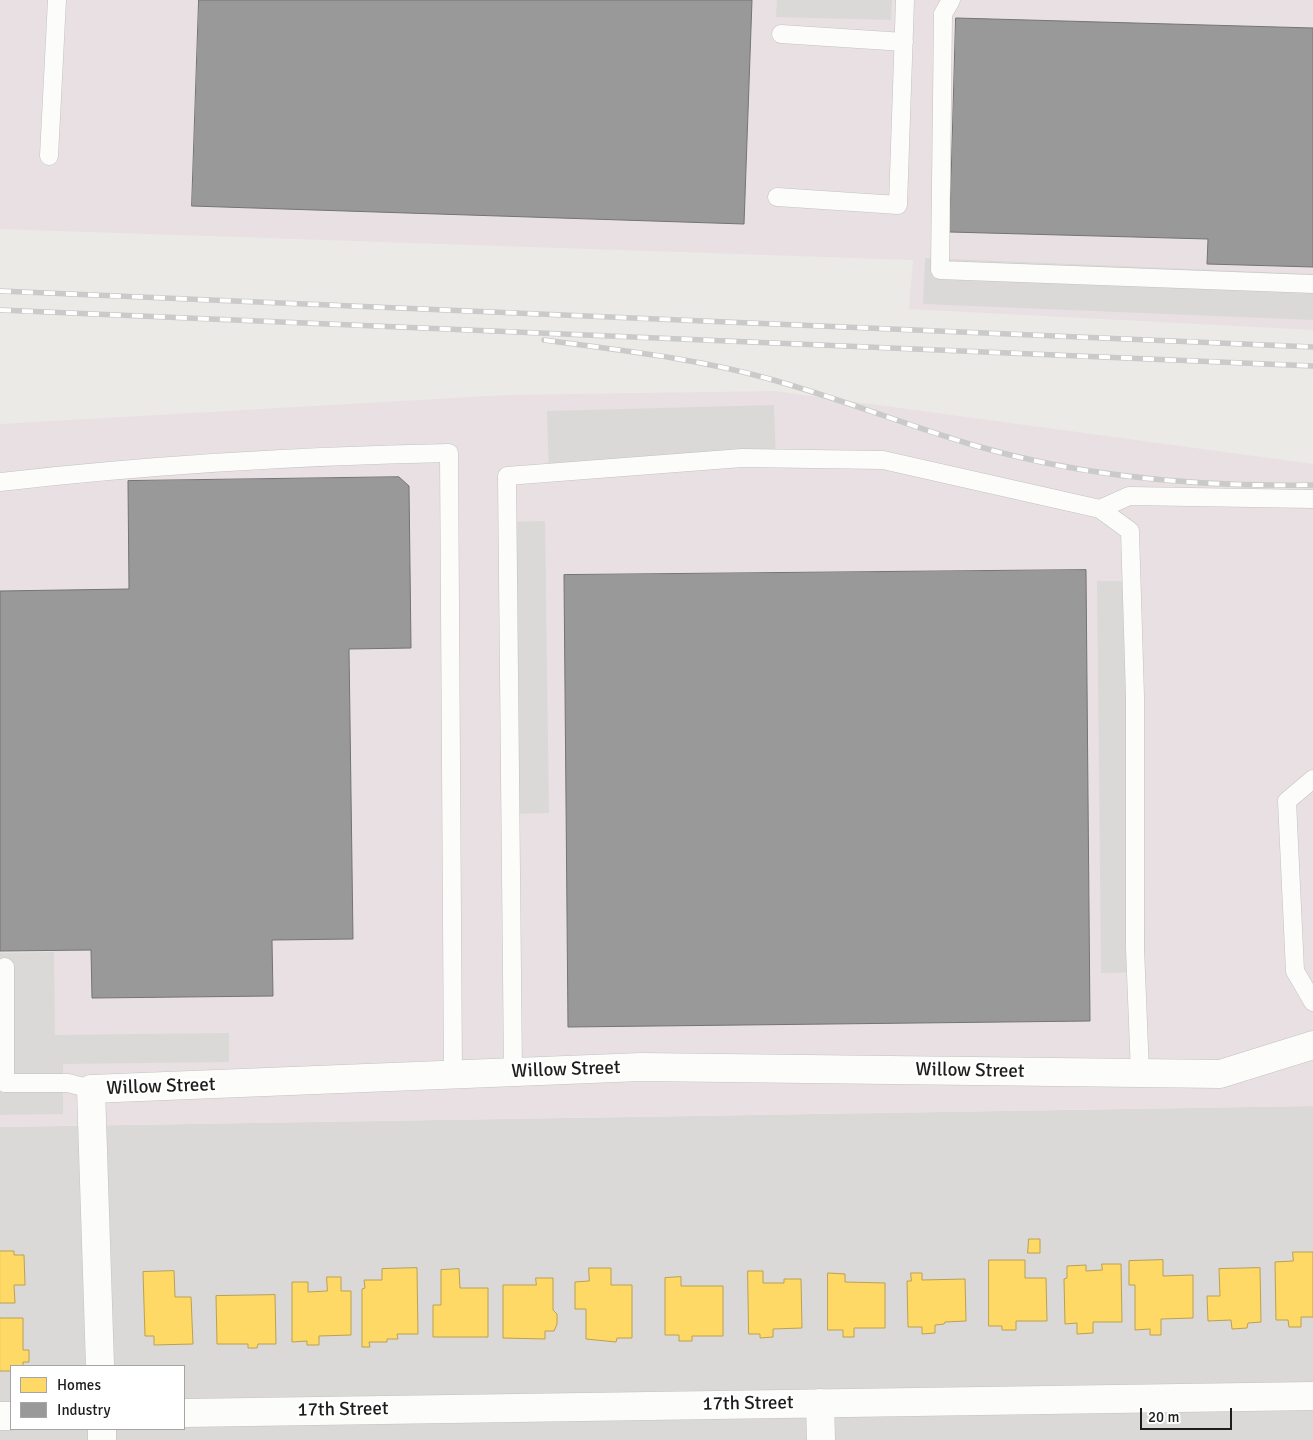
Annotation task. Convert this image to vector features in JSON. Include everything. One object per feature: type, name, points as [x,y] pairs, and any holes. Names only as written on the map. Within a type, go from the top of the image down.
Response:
[{"type":"street","name":"Willow Street","points":[[100,1365],[91,1089],[641,1067],[1220,1074],[1313,1045]]},
{"type":"street","name":"17th Street","points":[[185,1413],[1313,1396]]},
{"type":"street","points":[[820,1404],[821,1440]]},
{"type":"lane","points":[[49,156],[57,0]]},
{"type":"lane","points":[[777,197],[898,205],[905,0]]},
{"type":"lane","points":[[951,0],[943,14],[940,270],[1313,284]]},
{"type":"lane","points":[[781,34],[904,42]]},
{"type":"lane","points":[[0,482],[84,472],[334,456],[449,453],[453,1075]]},
{"type":"lane","points":[[512,1072],[507,476],[742,458],[883,460],[1100,509],[1130,531],[1135,697],[1135,948],[1140,1073]]},
{"type":"lane","points":[[1100,509],[1129,496],[1313,499]]},
{"type":"lane","points":[[1313,779],[1287,801],[1295,971],[1313,1002]]},
{"type":"lane","points":[[6,967],[5,1083],[68,1083],[91,1089]]},
{"type":"shaded area","points":[[0,0],[1313,0],[1313,330],[909,309],[913,260],[0,229]]},
{"type":"shaded area","points":[[777,0],[892,0],[891,20],[776,17]]},
{"type":"shaded area","points":[[925,258],[1313,274],[1313,320],[923,304]]},
{"type":"shaded area","points":[[775,391],[1313,464],[1313,1106],[0,1127],[0,424],[505,395]]},
{"type":"shaded area","points":[[774,405],[776,466],[549,473],[547,411]]},
{"type":"shaded area","points":[[545,521],[549,813],[505,814],[499,522]]},
{"type":"shaded area","points":[[1097,581],[1141,581],[1145,972],[1101,973]]},
{"type":"shaded area","points":[[54,952],[55,1035],[229,1033],[229,1062],[63,1064],[63,1114],[0,1115],[0,953]]},
{"type":"shaded area","points":[[1313,1106],[1313,1440],[0,1440],[0,1127]]},
{"type":"building: Homes","points":[[1029,1239],[1040,1239],[1040,1253],[1028,1253]]},
{"type":"building: Homes","points":[[0,1251],[14,1251],[14,1255],[24,1255],[25,1285],[14,1285],[15,1303],[0,1303]]},
{"type":"building: Homes","points":[[1293,1252],[1313,1252],[1313,1317],[1301,1317],[1301,1327],[1289,1327],[1288,1320],[1276,1320],[1275,1262],[1293,1261]]},
{"type":"building: Homes","points":[[989,1260],[1025,1260],[1025,1278],[1046,1278],[1047,1321],[1016,1321],[1016,1330],[1002,1330],[1002,1326],[989,1326]]},
{"type":"building: Homes","points":[[1163,1260],[1163,1276],[1193,1275],[1193,1318],[1161,1319],[1161,1335],[1150,1335],[1150,1329],[1135,1330],[1135,1285],[1129,1285],[1129,1261]]},
{"type":"building: Homes","points":[[1102,1264],[1121,1264],[1122,1322],[1093,1322],[1093,1333],[1077,1334],[1077,1323],[1065,1324],[1064,1279],[1067,1278],[1067,1266],[1086,1265],[1086,1271],[1102,1270]]},
{"type":"building: Homes","points":[[417,1268],[418,1334],[397,1334],[398,1339],[387,1339],[387,1342],[369,1342],[370,1347],[362,1347],[362,1289],[365,1288],[364,1280],[382,1280],[382,1269]]},
{"type":"building: Homes","points":[[589,1268],[611,1268],[611,1285],[632,1285],[632,1338],[617,1338],[616,1342],[586,1339],[586,1309],[575,1309],[575,1282],[589,1281]]},
{"type":"building: Homes","points":[[1260,1268],[1261,1322],[1248,1323],[1247,1328],[1232,1329],[1231,1320],[1208,1321],[1207,1296],[1220,1296],[1219,1269]]},
{"type":"building: Homes","points":[[459,1269],[460,1288],[488,1288],[488,1337],[433,1337],[433,1305],[441,1305],[441,1270]]},
{"type":"building: Homes","points":[[174,1271],[175,1297],[191,1297],[193,1344],[154,1345],[154,1336],[145,1336],[143,1272]]},
{"type":"building: Homes","points":[[748,1271],[763,1271],[763,1283],[784,1283],[784,1279],[801,1279],[802,1328],[773,1329],[773,1337],[760,1338],[760,1334],[749,1334]]},
{"type":"building: Homes","points":[[828,1273],[845,1274],[845,1282],[885,1283],[885,1328],[854,1328],[854,1337],[843,1337],[843,1330],[828,1330]]},
{"type":"building: Homes","points":[[911,1273],[922,1273],[922,1280],[965,1279],[966,1321],[945,1322],[944,1324],[935,1325],[935,1333],[922,1334],[922,1327],[908,1327],[907,1281],[911,1281]]},
{"type":"building: Homes","points":[[327,1277],[341,1277],[341,1291],[351,1291],[351,1335],[319,1336],[319,1345],[307,1345],[307,1341],[292,1342],[292,1282],[308,1282],[308,1292],[327,1291]]},
{"type":"building: Homes","points":[[681,1277],[681,1286],[723,1286],[723,1336],[692,1336],[692,1341],[679,1341],[679,1335],[665,1335],[665,1278]]},
{"type":"building: Homes","points":[[536,1278],[553,1278],[553,1310],[557,1314],[557,1324],[554,1331],[545,1331],[545,1339],[503,1338],[503,1285],[536,1285]]},
{"type":"building: Homes","points":[[275,1295],[276,1344],[258,1344],[257,1348],[248,1348],[248,1344],[217,1344],[216,1296]]},
{"type":"building: Homes","points":[[0,1318],[23,1318],[23,1350],[29,1350],[29,1362],[23,1362],[23,1365],[10,1365],[10,1371],[0,1371]]},
{"type":"building: Industry","points":[[199,0],[752,0],[744,224],[192,206]]},
{"type":"building: Industry","points":[[956,18],[1313,28],[1313,267],[1207,264],[1208,239],[950,232]]},
{"type":"building: Industry","points":[[399,477],[409,486],[411,648],[349,649],[353,939],[272,940],[273,996],[92,998],[91,950],[0,951],[0,591],[129,589],[128,481]]},
{"type":"building: Industry","points":[[1086,570],[1090,1021],[568,1027],[564,575]]},
{"type":"railway","points":[[0,291],[1313,347]]},
{"type":"railway","points":[[0,310],[1313,366]]},
{"type":"railway","points":[[544,340],[656,355],[739,371],[818,394],[973,445],[1056,465],[1141,478],[1184,482],[1313,485]]}]
